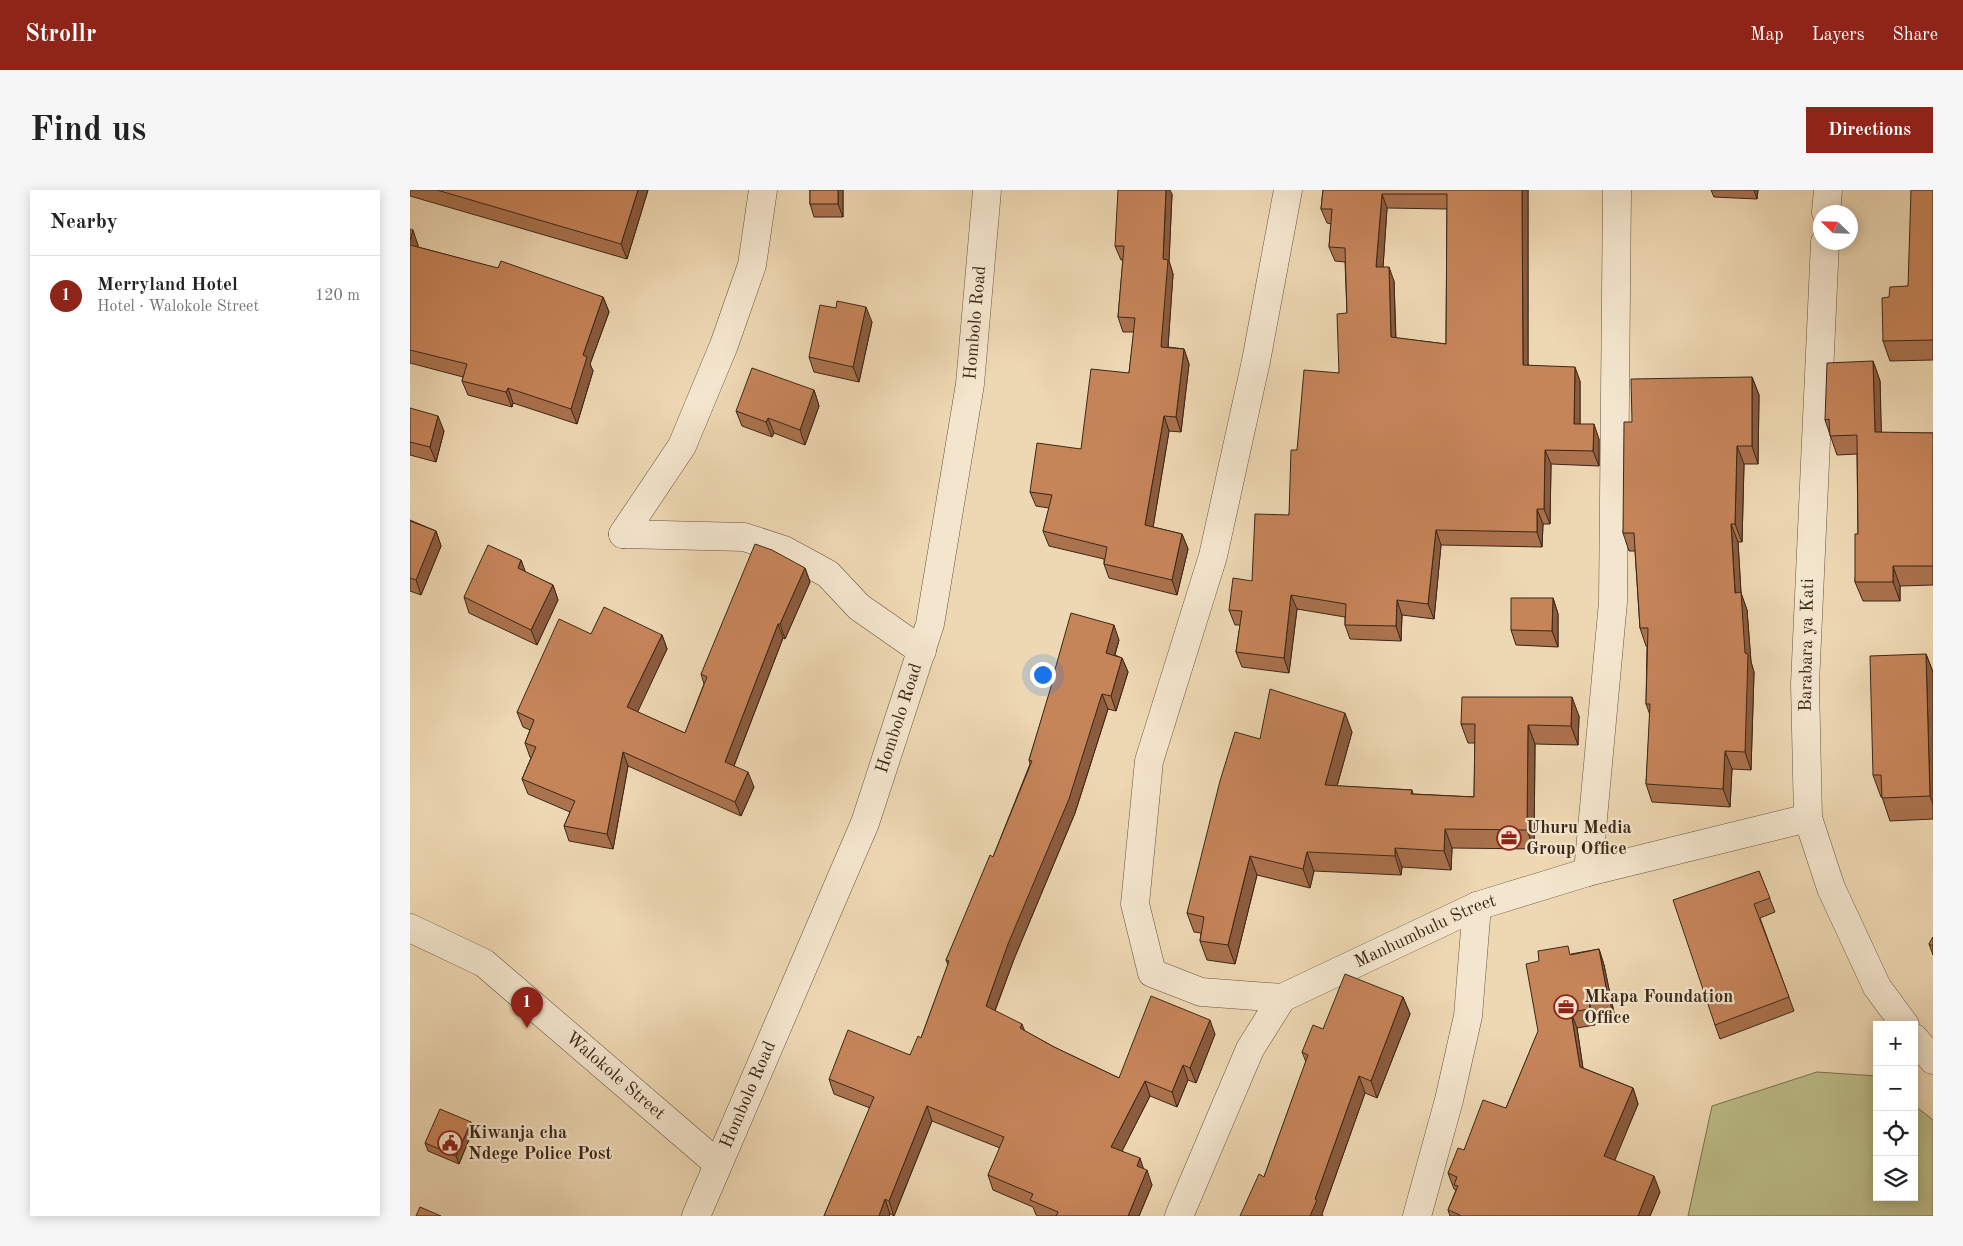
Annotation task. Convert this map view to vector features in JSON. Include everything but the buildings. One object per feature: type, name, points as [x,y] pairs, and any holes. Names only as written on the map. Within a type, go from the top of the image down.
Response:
[{"type":"street","points":[[763,190],[752,266],[724,346],[682,446],[622,534],[744,538],[784,550],[828,574],[859,607],[922,651]]},
{"type":"street","name":"Hombolo Road","points":[[696,1216],[865,823],[930,624],[970,384],[987,190]]},
{"type":"street","points":[[1179,1216],[1250,1049],[1282,998],[1201,992],[1152,973],[1135,904],[1149,761],[1213,556],[1256,361],[1288,190]]},
{"type":"street","points":[[1588,872],[1613,602],[1617,190]]},
{"type":"street","points":[[1827,205],[1828,190]]},
{"type":"street","name":"Barabara ya Kati","points":[[1825,250],[1804,684],[1808,818],[1831,888],[1877,987],[1902,1021]]},
{"type":"street","name":"Manhumbulu Street","points":[[1282,998],[1477,906],[1588,872],[1808,818]]},
{"type":"street","points":[[1417,1216],[1449,1100],[1468,1016],[1477,906]]},
{"type":"street","name":"Walokole Street","points":[[410,928],[484,963],[718,1164]]},
{"type":"street","points":[[1918,1043],[1933,1060]]},
{"type":"green space","points":[[1817,1072],[1873,1076],[1873,1201],[1918,1201],[1918,1108],[1933,1120],[1933,1216],[1688,1216],[1712,1106]]},
{"type":"place","name":"Uhuru Media Group Office","points":[[1509,838]]},
{"type":"place","name":"Mkapa Foundation Office","points":[[1566,1007]]},
{"type":"place","name":"Merryland Hotel","points":[[527,1028]]},
{"type":"place","name":"Kiwanja cha Ndege Police Post","points":[[450,1143]]}]
